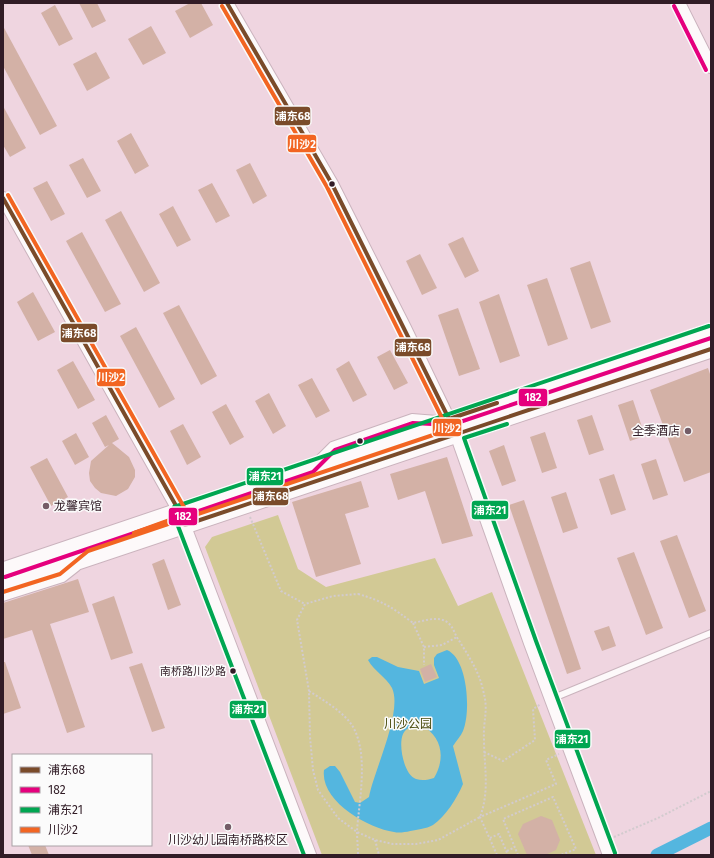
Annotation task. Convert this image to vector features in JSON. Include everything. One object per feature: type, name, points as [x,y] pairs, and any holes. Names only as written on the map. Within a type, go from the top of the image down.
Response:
[{"type":"main road","points":[[3,571],[182,518],[244,505],[711,332]]},
{"type":"main road","points":[[3,586],[90,557],[311,466],[452,427],[711,349]]},
{"type":"street","points":[[227,3],[332,184],[405,328],[452,427],[609,855]]},
{"type":"street","points":[[679,3],[711,67]]},
{"type":"street","points":[[3,198],[182,518],[310,855]]},
{"type":"lane","points":[[3,598],[63,579],[90,557]]},
{"type":"lane","points":[[551,699],[711,633]]},
{"type":"path","points":[[244,505],[281,591],[305,604],[333,596],[358,594],[375,599],[393,607],[413,623],[424,648],[424,665]]},
{"type":"path","points":[[305,604],[297,620],[309,691],[310,737],[313,770],[318,790],[338,818],[357,832],[375,840],[393,844],[416,844],[438,840],[480,817],[556,784],[546,760],[570,750]]},
{"type":"path","points":[[413,623],[435,619],[444,620],[453,626],[456,637],[471,659],[483,689],[487,710],[484,737],[487,791],[480,817],[497,855]]},
{"type":"path","points":[[424,648],[442,645],[456,637]]},
{"type":"path","points":[[309,691],[335,708],[349,721],[359,744],[361,800],[357,832],[358,855]]},
{"type":"path","points":[[484,752],[503,761],[535,740],[533,709],[551,699]]},
{"type":"path","points":[[604,841],[658,818],[711,791]]},
{"type":"path","points":[[518,855],[503,819],[553,797],[576,848],[561,855]]},
{"type":"path","points":[[490,838],[499,834],[508,855]]},
{"type":"path","points":[[375,840],[379,855]]},
{"type":"path","points":[[506,851],[515,847]]},
{"type":"green space","name":"川沙公园","points":[[278,515],[298,569],[326,587],[435,558],[458,606],[492,592],[596,855],[322,855],[205,547],[212,537]]},
{"type":"water","points":[[447,650],[454,655],[459,664],[466,687],[467,712],[465,722],[462,733],[453,746],[463,784],[447,812],[432,826],[400,833],[383,829],[359,819],[338,802],[330,792],[325,781],[324,770],[330,766],[335,766],[340,772],[355,802],[360,803],[369,797],[391,726],[394,711],[394,698],[392,688],[368,660],[372,657],[377,657],[398,667],[419,671],[424,684],[439,678],[434,665],[434,658],[437,654]],"holes":[[[421,725],[438,741],[441,755],[440,763],[434,778],[418,780],[408,772],[405,766],[401,745],[402,739],[404,732],[410,727]]]},
{"type":"building","points":[[79,3],[97,3],[106,21],[92,28]]},
{"type":"building","points":[[190,3],[201,3],[213,25],[190,38],[175,11]]},
{"type":"building","points":[[55,5],[73,39],[59,46],[41,13]]},
{"type":"building","points":[[3,26],[57,126],[40,135],[3,66]]},
{"type":"building","points":[[151,26],[166,53],[143,65],[128,39]]},
{"type":"building","points":[[96,52],[110,78],[87,91],[73,64]]},
{"type":"building","points":[[3,106],[26,148],[10,157],[3,145]]},
{"type":"building","points":[[131,133],[149,166],[135,174],[117,141]]},
{"type":"building","points":[[83,158],[101,191],[87,198],[69,165]]},
{"type":"building","points":[[250,163],[267,196],[253,204],[236,170]]},
{"type":"building","points":[[47,181],[65,214],[51,221],[33,188]]},
{"type":"building","points":[[212,183],[230,216],[216,223],[198,190]]},
{"type":"building","points":[[173,206],[191,240],[177,247],[159,214]]},
{"type":"building","points":[[121,211],[160,283],[144,292],[105,220]]},
{"type":"building","points":[[82,232],[121,304],[105,312],[66,241]]},
{"type":"building","points":[[463,237],[479,271],[465,278],[448,244]]},
{"type":"building","points":[[420,254],[437,288],[422,295],[406,261]]},
{"type":"building","points":[[590,261],[611,322],[591,329],[570,268]]},
{"type":"building","points":[[547,278],[568,339],[548,346],[527,285]]},
{"type":"building","points":[[33,292],[55,332],[38,341],[17,302]]},
{"type":"building","points":[[499,294],[520,356],[500,363],[479,302]]},
{"type":"building","points":[[179,305],[217,376],[201,385],[163,313]]},
{"type":"building","points":[[458,308],[480,369],[459,376],[438,315]]},
{"type":"building","points":[[136,327],[175,399],[159,408],[120,336]]},
{"type":"building","points":[[390,350],[408,383],[394,390],[377,357]]},
{"type":"building","points":[[73,361],[95,400],[78,409],[57,370]]},
{"type":"building","points":[[349,361],[367,395],[353,402],[336,369]]},
{"type":"building","name":"全季酒店","points":[[708,368],[711,377],[711,472],[684,482],[650,390]]},
{"type":"building","points":[[312,378],[330,411],[316,418],[298,385]]},
{"type":"building","points":[[269,393],[286,426],[273,434],[255,401]]},
{"type":"building","points":[[633,400],[645,436],[630,441],[618,405]]},
{"type":"building","points":[[226,404],[244,437],[230,445],[212,412]]},
{"type":"building","points":[[106,415],[119,439],[112,443],[129,457],[135,470],[135,477],[128,489],[116,496],[101,493],[95,488],[90,481],[89,473],[91,461],[109,445],[105,447],[92,423]]},
{"type":"building","points":[[592,415],[604,450],[589,455],[577,420]]},
{"type":"building","points":[[183,424],[201,457],[187,465],[170,431]]},
{"type":"building","points":[[545,432],[557,468],[542,473],[530,437]]},
{"type":"building","points":[[76,433],[89,457],[75,465],[62,441]]},
{"type":"building","points":[[504,445],[516,481],[502,486],[489,451]]},
{"type":"building","points":[[447,457],[473,536],[442,544],[425,491],[398,500],[390,474]]},
{"type":"building","points":[[47,458],[68,497],[51,506],[30,467]]},
{"type":"building","points":[[656,459],[668,495],[653,500],[641,464]]},
{"type":"building","points":[[614,474],[626,510],[611,515],[599,479]]},
{"type":"building","points":[[361,481],[369,507],[345,514],[361,564],[316,577],[292,502]]},
{"type":"building","points":[[566,492],[578,528],[563,533],[551,497]]},
{"type":"building","points":[[524,500],[581,669],[567,674],[509,505]]},
{"type":"building","points":[[677,535],[706,611],[689,618],[660,541]]},
{"type":"building","points":[[634,552],[663,628],[646,635],[617,558]]},
{"type":"building","points":[[164,559],[181,605],[168,610],[152,564]]},
{"type":"building","points":[[78,579],[89,612],[50,624],[85,727],[67,733],[32,630],[3,639],[3,603]]},
{"type":"building","points":[[114,596],[133,653],[111,660],[92,604]]},
{"type":"building","points":[[609,626],[616,646],[602,651],[594,631]]},
{"type":"building","points":[[3,662],[5,662],[21,708],[3,714]]},
{"type":"building","points":[[142,663],[165,728],[152,732],[129,667]]},
{"type":"building","points":[[431,664],[437,677],[425,682],[420,669]]},
{"type":"building","points":[[541,816],[552,820],[560,840],[556,850],[545,855],[527,855],[518,834],[523,824]]},
{"type":"building","points":[[28,846],[45,846],[49,855],[32,855]]},
{"type":"waterway","points":[[657,855],[711,828]]},
{"type":"transit line","name":"浦东68","points":[[227,3],[332,184],[449,419],[497,403]]},
{"type":"transit line","name":"川沙2","points":[[3,592],[60,574],[88,551],[448,430],[327,187],[222,6]]},
{"type":"transit line","name":"182","points":[[674,6],[706,70]]},
{"type":"transit line","name":"川沙2","points":[[8,195],[185,509],[184,514],[181,516],[134,533]]},
{"type":"transit line","name":"浦东68","points":[[3,198],[179,511],[185,525],[711,349]]},
{"type":"transit line","name":"浦东21","points":[[304,855],[173,513],[174,507],[709,326]]},
{"type":"transit line","name":"182","points":[[5,577],[313,472],[335,450],[413,423],[451,425],[711,338]]},
{"type":"transit line","name":"浦东21","points":[[507,424],[464,438],[536,641],[615,853]]},
{"type":"place","name":"全季酒店","points":[[688,431]]},
{"type":"place","name":"龙馨宾馆","points":[[46,506]]},
{"type":"place","name":"南桥路川沙路","points":[[233,671]]},
{"type":"place","name":"川沙幼儿园南桥路校区","points":[[228,827]]}]
